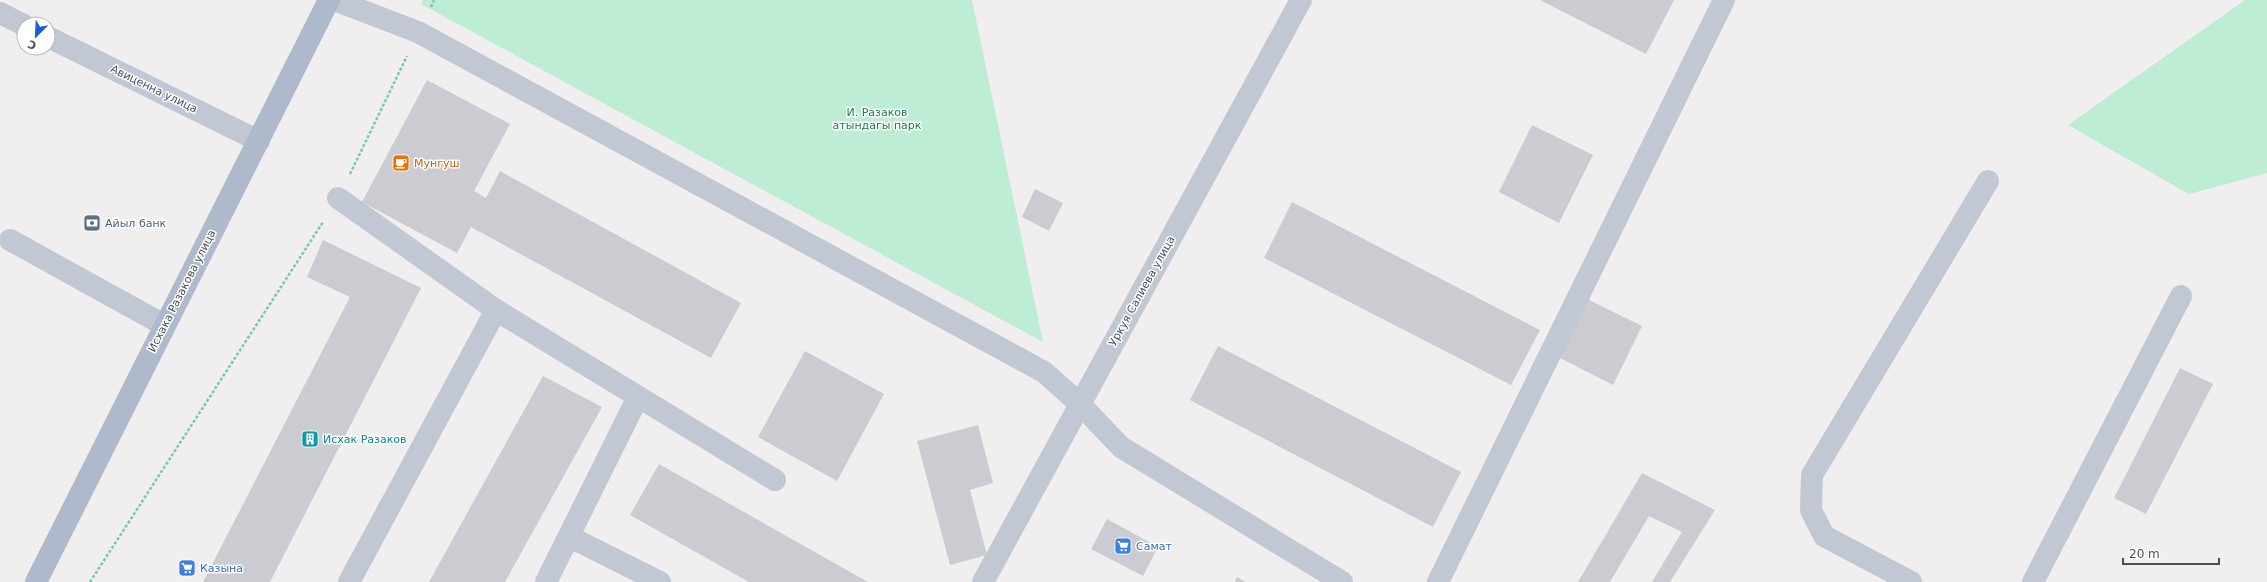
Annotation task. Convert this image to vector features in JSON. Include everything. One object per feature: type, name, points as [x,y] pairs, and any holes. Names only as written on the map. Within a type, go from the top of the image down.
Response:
[{"type":"main road","name":"Исхака Разакова улица","points":[[36,582],[164,325],[259,141],[329,0]]},
{"type":"street","points":[[334,0],[418,32],[1044,372],[1080,404],[1121,447],[1342,582]]},
{"type":"street","name":"Уркуя Салиева улица","points":[[983,582],[1301,0]]},
{"type":"street","points":[[1438,582],[1724,0]]},
{"type":"street","points":[[0,13],[16,21]]},
{"type":"street","name":"Авиценна улица","points":[[56,41],[259,141]]},
{"type":"street","points":[[1911,582],[1824,536],[1811,510],[1812,475],[1988,181]]},
{"type":"street","points":[[338,198],[496,310],[775,480]]},
{"type":"street","points":[[10,240],[164,325]]},
{"type":"street","points":[[2033,582],[2181,296]]},
{"type":"street","points":[[349,582],[496,310]]},
{"type":"street","points":[[546,582],[570,537],[638,397]]},
{"type":"street","points":[[570,537],[660,582]]},
{"type":"path","points":[[90,582],[338,198],[434,0]]},
{"type":"green space","name":"И. Разаков атындагы парк","points":[[423,0],[972,0],[1043,342],[421,4]]},
{"type":"green space","points":[[2245,0],[2267,0],[2267,173],[2189,194],[2068,125]]},
{"type":"building","points":[[1540,0],[1674,0],[1646,54]]},
{"type":"building","points":[[427,80],[510,124],[474,191],[486,198],[500,171],[741,303],[711,358],[471,227],[457,253],[362,202]]},
{"type":"building","points":[[1532,125],[1593,155],[1559,223],[1499,192]]},
{"type":"building","points":[[1035,189],[1063,203],[1049,231],[1022,217]]},
{"type":"building","points":[[1292,202],[1540,330],[1511,385],[1264,258]]},
{"type":"building","name":"Исхак Разаков","points":[[323,240],[421,288],[270,582],[203,582],[350,297],[307,277]]},
{"type":"building","points":[[1583,297],[1642,326],[1613,385],[1554,355]]},
{"type":"building","points":[[1218,346],[1461,472],[1433,527],[1190,400]]},
{"type":"building","points":[[805,351],[884,394],[837,481],[758,437]]},
{"type":"building","points":[[2180,368],[2213,384],[2146,514],[2114,498]]},
{"type":"building","points":[[543,376],[602,407],[505,582],[429,582]]},
{"type":"building","points":[[978,425],[993,483],[970,490],[987,555],[950,565],[917,441]]},
{"type":"building","points":[[659,464],[868,582],[749,582],[630,515]]},
{"type":"building","points":[[1642,473],[1715,510],[1670,582],[1652,582],[1682,532],[1649,516],[1610,582],[1578,582]]},
{"type":"building","points":[[1107,519],[1158,547],[1143,576],[1091,549]]},
{"type":"building","points":[[1237,577],[1246,582],[1235,582]]},
{"type":"place","name":"Мунгуш","points":[[401,163]]},
{"type":"place","name":"Айыл банк","points":[[92,223]]},
{"type":"place","name":"Исхак Разаков","points":[[310,439]]},
{"type":"place","name":"Самат","points":[[1123,546]]},
{"type":"place","name":"Казына","points":[[187,568]]}]
